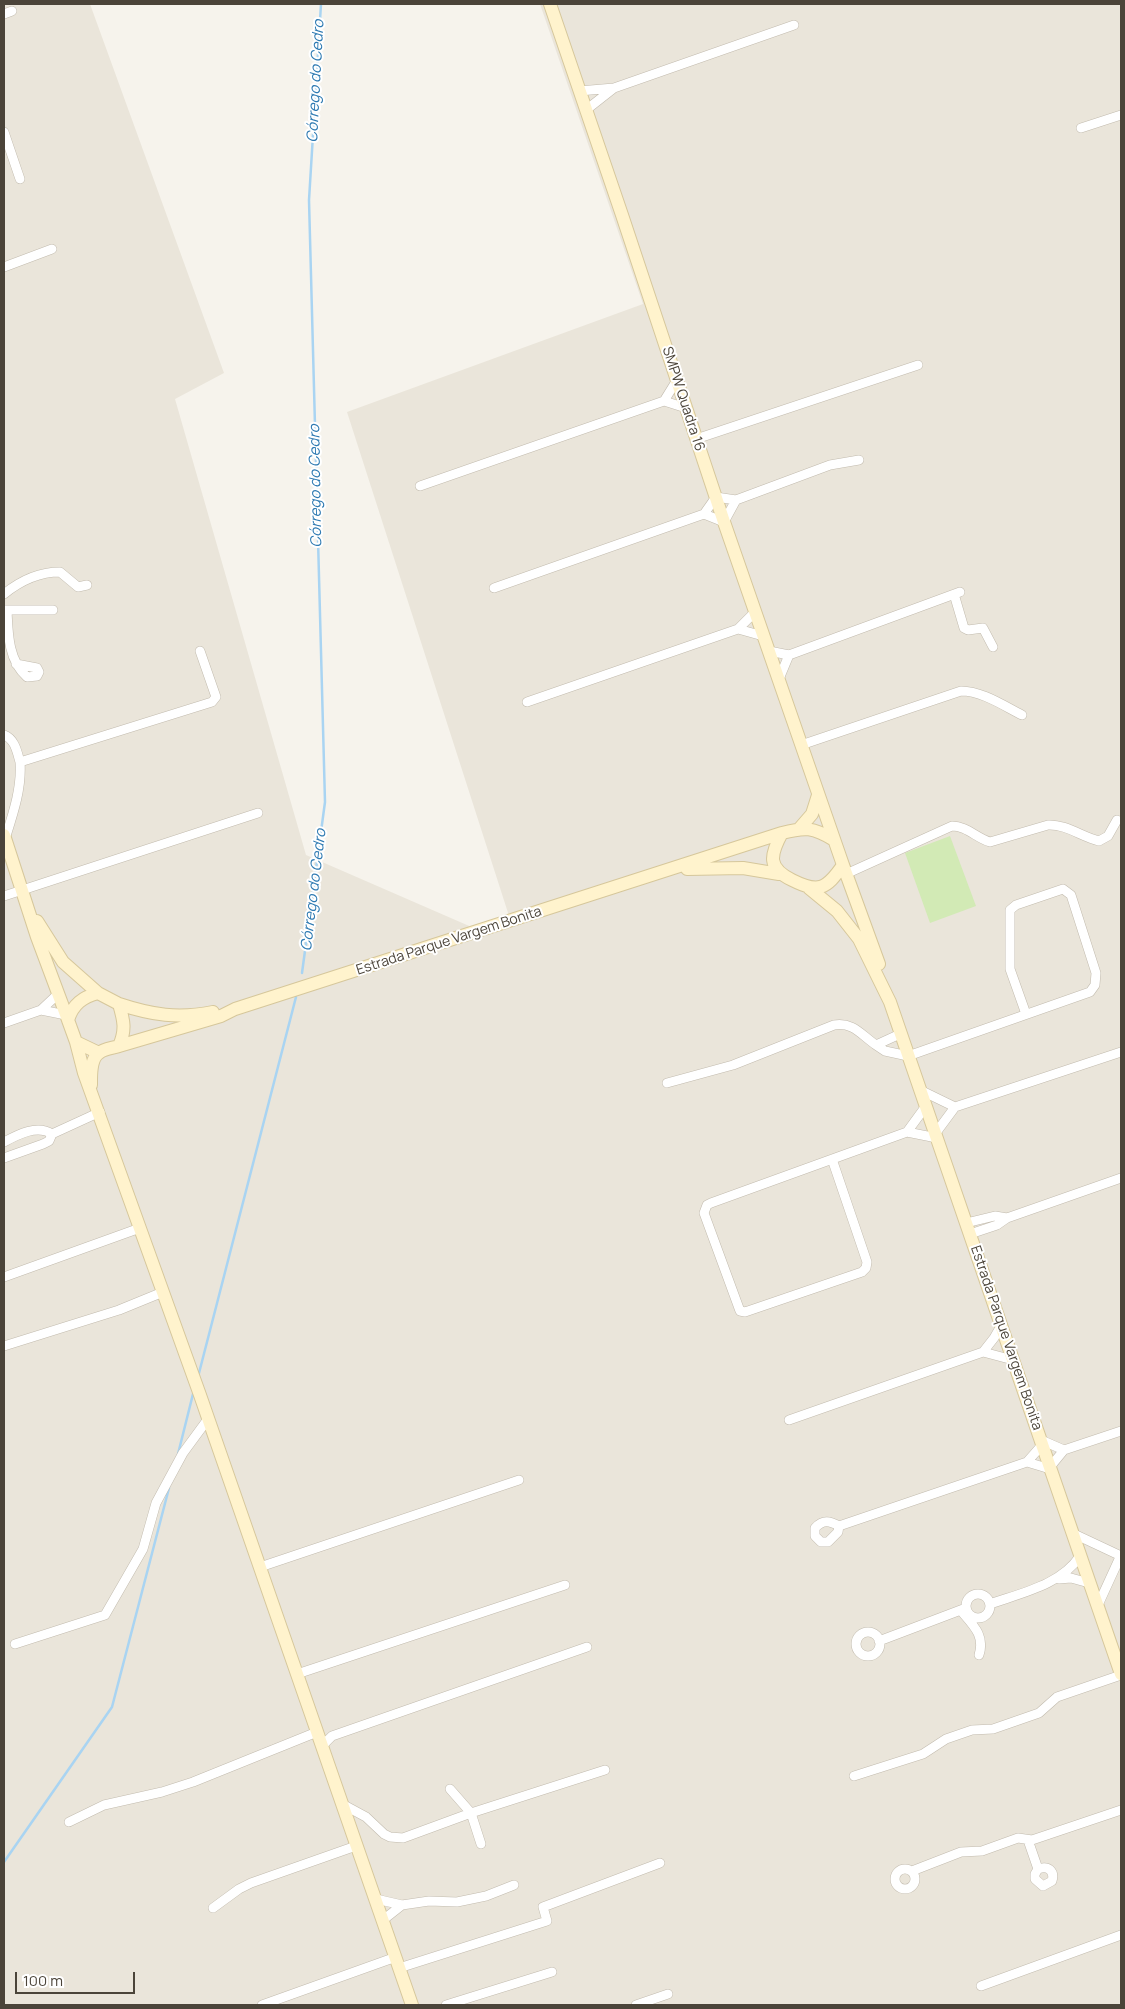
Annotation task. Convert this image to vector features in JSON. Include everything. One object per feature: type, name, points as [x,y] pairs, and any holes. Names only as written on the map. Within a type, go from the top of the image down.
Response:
[{"type":"main road","name":"SMPW Quadra 16","points":[[550,4],[724,522],[834,840]]},
{"type":"main road","points":[[799,829],[812,814],[818,795]]},
{"type":"main road","points":[[799,829],[814,830],[834,840],[844,870],[818,888],[809,888],[779,874],[774,864],[775,846],[782,833],[799,829]]},
{"type":"main road","name":"Estrada Parque Vargem Bonita","points":[[119,1046],[221,1016],[235,1009],[782,833]]},
{"type":"main road","points":[[4,837],[76,1042],[84,1073],[100,1112],[260,1566],[412,2005]]},
{"type":"main road","name":"Estrada Parque Vargem Bonita","points":[[662,872],[700,868],[743,868],[779,874]]},
{"type":"main road","name":"Estrada Parque Vargem Bonita","points":[[844,870],[875,951],[900,1034],[1121,1674]]},
{"type":"main road","points":[[22,886],[38,922],[63,962],[98,992],[119,1004],[125,1024],[125,1031],[119,1046],[98,1053],[76,1042]]},
{"type":"main road","name":"Estrada Parque Vargem Bonita","points":[[809,888],[837,911],[859,939],[890,1002]]},
{"type":"main road","points":[[67,1018],[81,1000],[98,992]]},
{"type":"main road","name":"Estrada Parque Vargem Bonita","points":[[119,1004],[154,1014],[171,1016],[186,1016],[235,1009]]},
{"type":"main road","points":[[91,1090],[92,1069],[98,1053]]},
{"type":"street","points":[[579,90],[614,88],[794,25]]},
{"type":"street","points":[[586,110],[614,88]]},
{"type":"street","points":[[1081,128],[1121,115]]},
{"type":"street","points":[[4,132],[20,179]]},
{"type":"street","points":[[4,267],[52,249]]},
{"type":"street","points":[[696,439],[918,365]]},
{"type":"street","points":[[664,402],[677,380]]},
{"type":"street","points":[[420,486],[664,402],[686,408]]},
{"type":"street","points":[[494,588],[704,514],[716,496],[736,500],[830,465],[859,460]]},
{"type":"street","points":[[704,514],[724,522],[736,500]]},
{"type":"street","points":[[4,594],[17,583],[47,572],[60,572],[78,587],[87,585]]},
{"type":"street","points":[[769,651],[789,655],[957,593],[964,628],[968,630],[983,628],[993,647]]},
{"type":"street","points":[[16,664],[7,632],[5,610],[53,610]]},
{"type":"street","points":[[527,702],[738,629],[755,612]]},
{"type":"street","points":[[738,629],[763,636]]},
{"type":"street","points":[[20,762],[212,702],[216,697],[214,688],[200,651]]},
{"type":"street","points":[[779,679],[789,655]]},
{"type":"street","points":[[801,746],[961,692],[972,692],[1022,715]]},
{"type":"street","points":[[4,735],[8,736],[16,747],[21,775],[13,814],[4,837]]},
{"type":"street","points":[[4,896],[22,886],[258,813]]},
{"type":"street","points":[[844,870],[952,826],[967,829],[990,842],[1048,825],[1058,824],[1086,838],[1100,841],[1108,836],[1116,820]]},
{"type":"street","points":[[666,1083],[733,1065],[834,1025],[844,1024],[852,1026],[876,1045],[894,1054],[908,1056],[1090,992],[1096,982],[1096,973],[1071,895],[1063,889],[1016,905],[1010,910],[1010,969],[1026,1014]]},
{"type":"street","points":[[4,1023],[41,1010],[58,994]]},
{"type":"street","points":[[41,1010],[67,1018]]},
{"type":"street","points":[[876,1045],[900,1034]]},
{"type":"street","points":[[832,1159],[867,1262],[866,1268],[862,1272],[745,1312],[740,1311],[736,1307],[704,1213],[705,1207],[711,1203],[832,1159],[907,1132],[936,1136],[955,1107],[1121,1052]]},
{"type":"street","points":[[920,1090],[955,1107]]},
{"type":"street","points":[[907,1132],[926,1106]]},
{"type":"street","points":[[4,1158],[46,1142],[52,1134],[100,1112]]},
{"type":"street","points":[[4,1142],[30,1131],[41,1130],[52,1134]]},
{"type":"street","points":[[968,1228],[997,1225],[1007,1218],[1121,1178]]},
{"type":"street","points":[[4,1277],[140,1228]]},
{"type":"street","points":[[4,1346],[119,1310],[163,1292]]},
{"type":"street","points":[[789,1420],[983,1352],[1001,1326]]},
{"type":"street","points":[[983,1352],[1013,1360]]},
{"type":"street","points":[[15,1644],[105,1615],[143,1549],[156,1503],[183,1453],[208,1419]]},
{"type":"street","points":[[839,1526],[1027,1462],[1050,1468],[1064,1450],[1121,1431]]},
{"type":"street","points":[[1027,1462],[1041,1443],[1064,1450]]},
{"type":"street","points":[[260,1566],[519,1480]]},
{"type":"street","points":[[1072,1533],[1121,1556],[1098,1605]]},
{"type":"street","points":[[990,1604],[1054,1580],[1069,1571],[1080,1556]]},
{"type":"street","points":[[1054,1580],[1071,1578],[1089,1583]]},
{"type":"street","points":[[297,1674],[565,1585]]},
{"type":"street","points":[[879,1641],[963,1609],[972,1595],[980,1594],[990,1604],[988,1611],[983,1616],[976,1618],[963,1609]]},
{"type":"street","points":[[963,1609],[981,1637],[982,1647],[979,1655]]},
{"type":"street","points":[[322,1746],[332,1736],[587,1647]]},
{"type":"street","points":[[854,1776],[923,1754],[939,1743],[972,1730],[993,1729],[1039,1713],[1056,1697],[1121,1674]]},
{"type":"street","points":[[69,1822],[104,1805],[162,1792],[193,1782],[316,1731],[332,1736]]},
{"type":"street","points":[[342,1804],[366,1817],[384,1834],[397,1839],[605,1770]]},
{"type":"street","points":[[450,1789],[472,1813],[481,1844]]},
{"type":"street","points":[[912,1871],[961,1852],[982,1851],[1018,1838],[1028,1840],[1121,1810]]},
{"type":"street","points":[[1028,1840],[1038,1869]]},
{"type":"street","points":[[213,1908],[239,1889],[251,1883],[356,1846]]},
{"type":"street","points":[[262,2005],[397,1962],[547,1921],[543,1907],[660,1863]]},
{"type":"street","points":[[376,1899],[402,1905],[429,1901],[457,1902],[474,1899],[514,1885]]},
{"type":"street","points":[[383,1920],[402,1905]]},
{"type":"street","points":[[981,1986],[1121,1935]]},
{"type":"street","points":[[446,2005],[552,1972]]},
{"type":"street","points":[[636,2005],[668,1994]]},
{"type":"shaded area","points":[[4,4],[90,4],[224,373],[175,399],[306,855],[483,932],[510,919],[347,412],[643,304],[540,4],[1121,4],[1121,2005],[4,2005]]},
{"type":"green space","points":[[950,836],[976,906],[930,923],[905,853]]},
{"type":"waterway","name":"Córrego do Cedro","points":[[302,973],[325,802],[309,200],[321,4]]},
{"type":"waterway","points":[[199,1373],[296,997]]},
{"type":"waterway","points":[[178,1454],[193,1394]]},
{"type":"waterway","points":[[4,1862],[112,1707],[169,1488]]}]
